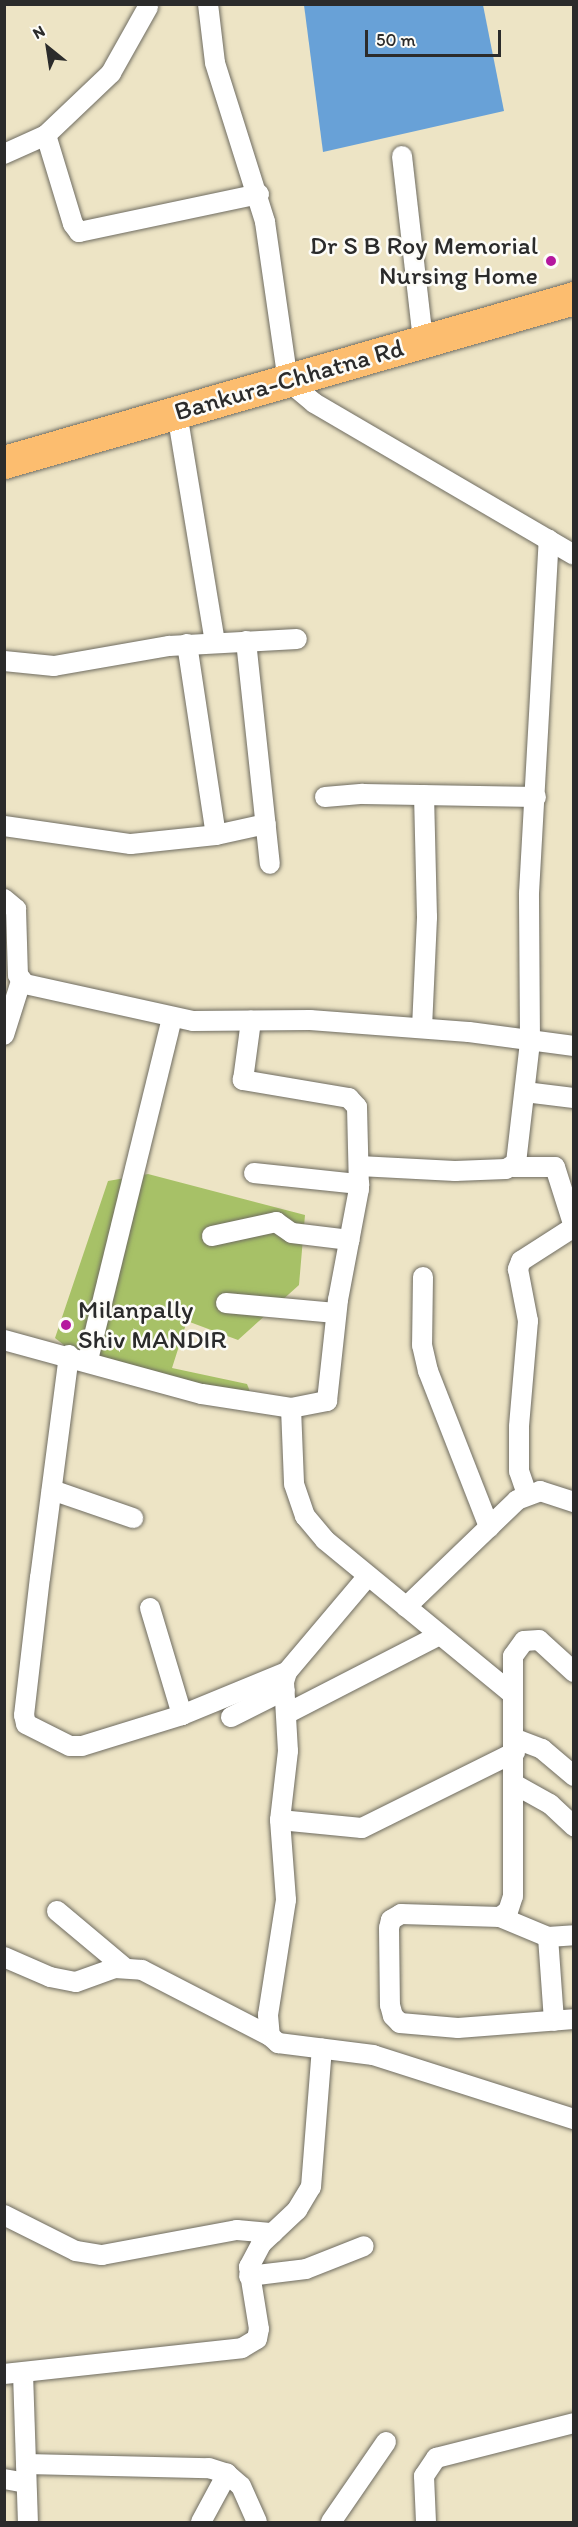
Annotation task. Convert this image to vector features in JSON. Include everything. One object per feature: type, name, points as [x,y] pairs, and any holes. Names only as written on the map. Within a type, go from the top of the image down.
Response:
[{"type":"highway","name":"Bankura-Chhatna Rd","points":[[4,462],[573,298]]},
{"type":"street","points":[[208,4],[218,73],[259,194],[288,381],[314,403],[573,555]]},
{"type":"street","points":[[4,154],[46,135],[111,73],[148,7]]},
{"type":"street","points":[[46,135],[73,224],[79,232],[259,194]]},
{"type":"street","points":[[402,156],[423,341]]},
{"type":"street","points":[[177,413],[215,642]]},
{"type":"street","points":[[513,1167],[530,1042],[528,936],[549,540]]},
{"type":"street","points":[[4,661],[54,666],[187,644],[297,639]]},
{"type":"street","points":[[246,641],[270,864]]},
{"type":"street","points":[[187,644],[216,835]]},
{"type":"street","points":[[325,797],[424,795],[536,797]]},
{"type":"street","points":[[422,1028],[427,917],[424,795]]},
{"type":"street","points":[[4,826],[131,844],[216,835],[266,824]]},
{"type":"street","points":[[4,899],[16,909],[21,981],[4,1035]]},
{"type":"street","points":[[21,981],[172,1018],[251,1021],[310,1020],[422,1028],[573,1046]]},
{"type":"street","points":[[172,1018],[78,1358],[52,1490],[24,1715],[26,1724],[70,1746],[82,1746],[286,1681]]},
{"type":"street","points":[[4,1340],[78,1358],[202,1394],[291,1408],[327,1401],[336,1312],[350,1240],[359,1175],[357,1107],[354,1100],[242,1078],[251,1021]]},
{"type":"street","points":[[525,1092],[573,1098]]},
{"type":"street","points":[[254,1173],[359,1175],[555,1167],[573,1227],[521,1261],[518,1269],[528,1321],[519,1427],[519,1471],[527,1494]]},
{"type":"street","points":[[212,1236],[276,1222],[292,1233],[350,1240]]},
{"type":"street","points":[[423,1277],[422,1345],[428,1371],[489,1527]]},
{"type":"street","points":[[226,1303],[336,1312]]},
{"type":"street","points":[[291,1408],[298,1501],[325,1540],[510,1692]]},
{"type":"street","points":[[52,1490],[133,1518]]},
{"type":"street","points":[[406,1607],[489,1527],[527,1494],[551,1491],[573,1502]]},
{"type":"street","points":[[231,1717],[286,1681],[368,1576]]},
{"type":"street","points":[[150,1608],[182,1715]]},
{"type":"street","points":[[286,1714],[440,1635]]},
{"type":"street","points":[[500,1917],[508,1911],[513,1896],[515,1745],[510,1692],[513,1656],[524,1641],[539,1640],[549,1646],[573,1672]]},
{"type":"street","points":[[270,2036],[268,2015],[286,1900],[280,1820],[288,1751],[286,1681]]},
{"type":"street","points":[[280,1820],[362,1828],[515,1745],[542,1749],[573,1776]]},
{"type":"street","points":[[514,1784],[550,1804],[573,1826]]},
{"type":"street","points":[[57,1911],[124,1967]]},
{"type":"street","points":[[549,1937],[564,2020],[419,2027],[400,2023],[393,2016],[389,1928],[395,1916],[500,1917],[549,1937],[573,1935]]},
{"type":"street","points":[[4,1957],[50,1977],[76,1982],[124,1967],[142,1970],[270,2036],[278,2043],[373,2055],[573,2119]]},
{"type":"street","points":[[28,2523],[26,2474],[14,2374],[250,2345],[259,2329],[249,2276],[252,2259],[273,2233],[297,2210],[311,2187],[322,2048]]},
{"type":"street","points":[[4,2215],[76,2251],[102,2255],[237,2230],[273,2233]]},
{"type":"street","points":[[249,2276],[306,2269],[364,2246]]},
{"type":"street","points":[[426,2523],[424,2476],[436,2458],[573,2423]]},
{"type":"street","points":[[331,2523],[386,2442]]},
{"type":"street","points":[[4,2479],[26,2474],[180,2465],[227,2474],[247,2496],[257,2523]]},
{"type":"street","points":[[201,2523],[227,2474]]},
{"type":"green space","points":[[148,1174],[305,1215],[299,1285],[238,1340],[187,1321],[172,1368],[247,1384],[254,1402],[167,1392],[69,1349],[55,1338],[108,1181]]},
{"type":"water","points":[[304,5],[483,5],[504,111],[323,152]]},
{"type":"place","name":"Dr S B Roy Memorial Nursing Home","points":[[551,261]]},
{"type":"place","name":"Milanpally Shiv MANDIR","points":[[66,1325]]}]
